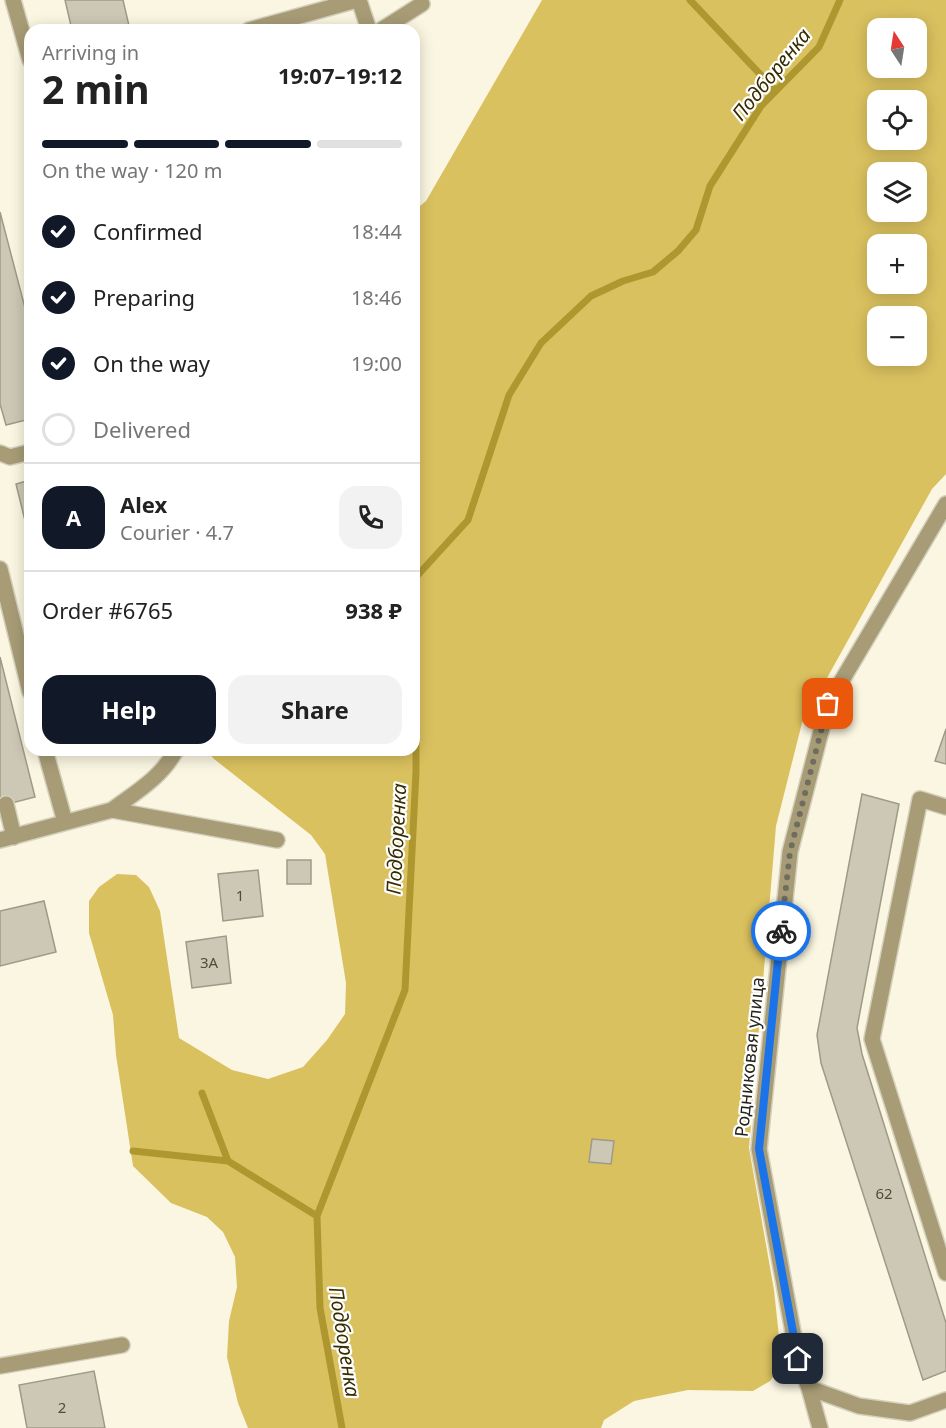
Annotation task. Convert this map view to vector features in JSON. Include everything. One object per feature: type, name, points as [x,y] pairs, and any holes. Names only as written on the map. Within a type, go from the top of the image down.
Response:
[{"type":"street","points":[[13,0],[24,39]]},
{"type":"street","points":[[271,24],[358,0],[367,24]]},
{"type":"street","points":[[390,24],[422,4]]},
{"type":"street","points":[[0,453],[10,457],[24,454]]},
{"type":"street","name":"Родниковая улица","points":[[820,1428],[798,1359],[759,1149],[790,852],[828,704],[946,504]]},
{"type":"street","points":[[0,569],[24,668]]},
{"type":"street","points":[[47,756],[65,822]]},
{"type":"street","points":[[6,804],[7,838],[112,810],[151,782],[173,756]]},
{"type":"street","points":[[946,807],[920,799],[872,1039],[946,1273]]},
{"type":"street","points":[[112,810],[277,840]]},
{"type":"street","points":[[0,1366],[122,1345]]},
{"type":"street","points":[[809,1388],[859,1406],[910,1413],[946,1400]]},
{"type":"shaded area","points":[[542,0],[946,0],[946,474],[932,489],[802,723],[776,826],[749,1148],[774,1290],[782,1365],[770,1381],[753,1391],[688,1390],[634,1401],[604,1420],[601,1428],[248,1428],[238,1403],[227,1357],[229,1321],[237,1287],[235,1257],[223,1232],[207,1217],[171,1203],[133,1166],[116,1055],[113,1015],[89,933],[89,901],[99,887],[117,874],[136,875],[149,887],[160,911],[179,1038],[232,1070],[268,1079],[303,1067],[327,1040],[345,1014],[346,983],[325,854],[311,835],[211,756],[420,756],[420,206],[426,201]]},
{"type":"building","points":[[65,0],[123,0],[129,24],[71,24]]},
{"type":"building","points":[[0,212],[24,304],[24,420],[6,425],[0,404]]},
{"type":"building","points":[[24,482],[24,517],[16,484]]},
{"type":"building","points":[[0,657],[35,797],[0,806]]},
{"type":"building","points":[[946,729],[946,764],[935,761]]},
{"type":"building","points":[[862,794],[899,804],[857,1028],[862,1054],[946,1323],[946,1371],[923,1380],[821,1063],[817,1035]]},
{"type":"building","points":[[287,860],[311,860],[311,884],[287,884]]},
{"type":"building","points":[[258,870],[263,916],[223,921],[218,874]]},
{"type":"building","points":[[44,901],[56,952],[0,966],[0,911]]},
{"type":"building","points":[[226,936],[231,983],[192,988],[186,942]]},
{"type":"building","points":[[592,1139],[614,1141],[611,1164],[589,1162]]},
{"type":"building","points":[[94,1371],[105,1428],[27,1428],[19,1385]]},
{"type":"waterway","points":[[690,0],[776,91]]},
{"type":"waterway","name":"Подборенка","points":[[420,573],[468,520],[509,395],[541,343],[591,296],[623,281],[653,272],[678,251],[696,230],[710,186],[761,106],[819,47],[840,0]]},
{"type":"waterway","name":"Подборенка","points":[[342,1428],[320,1308],[317,1216],[405,990],[416,756]]},
{"type":"waterway","points":[[202,1093],[228,1161]]},
{"type":"waterway","points":[[133,1151],[228,1161],[317,1216]]},
{"type":"way so far","points":[[781,931],[790,852],[828,704]]},
{"type":"route","points":[[781,931],[759,1149],[798,1359]]}]
